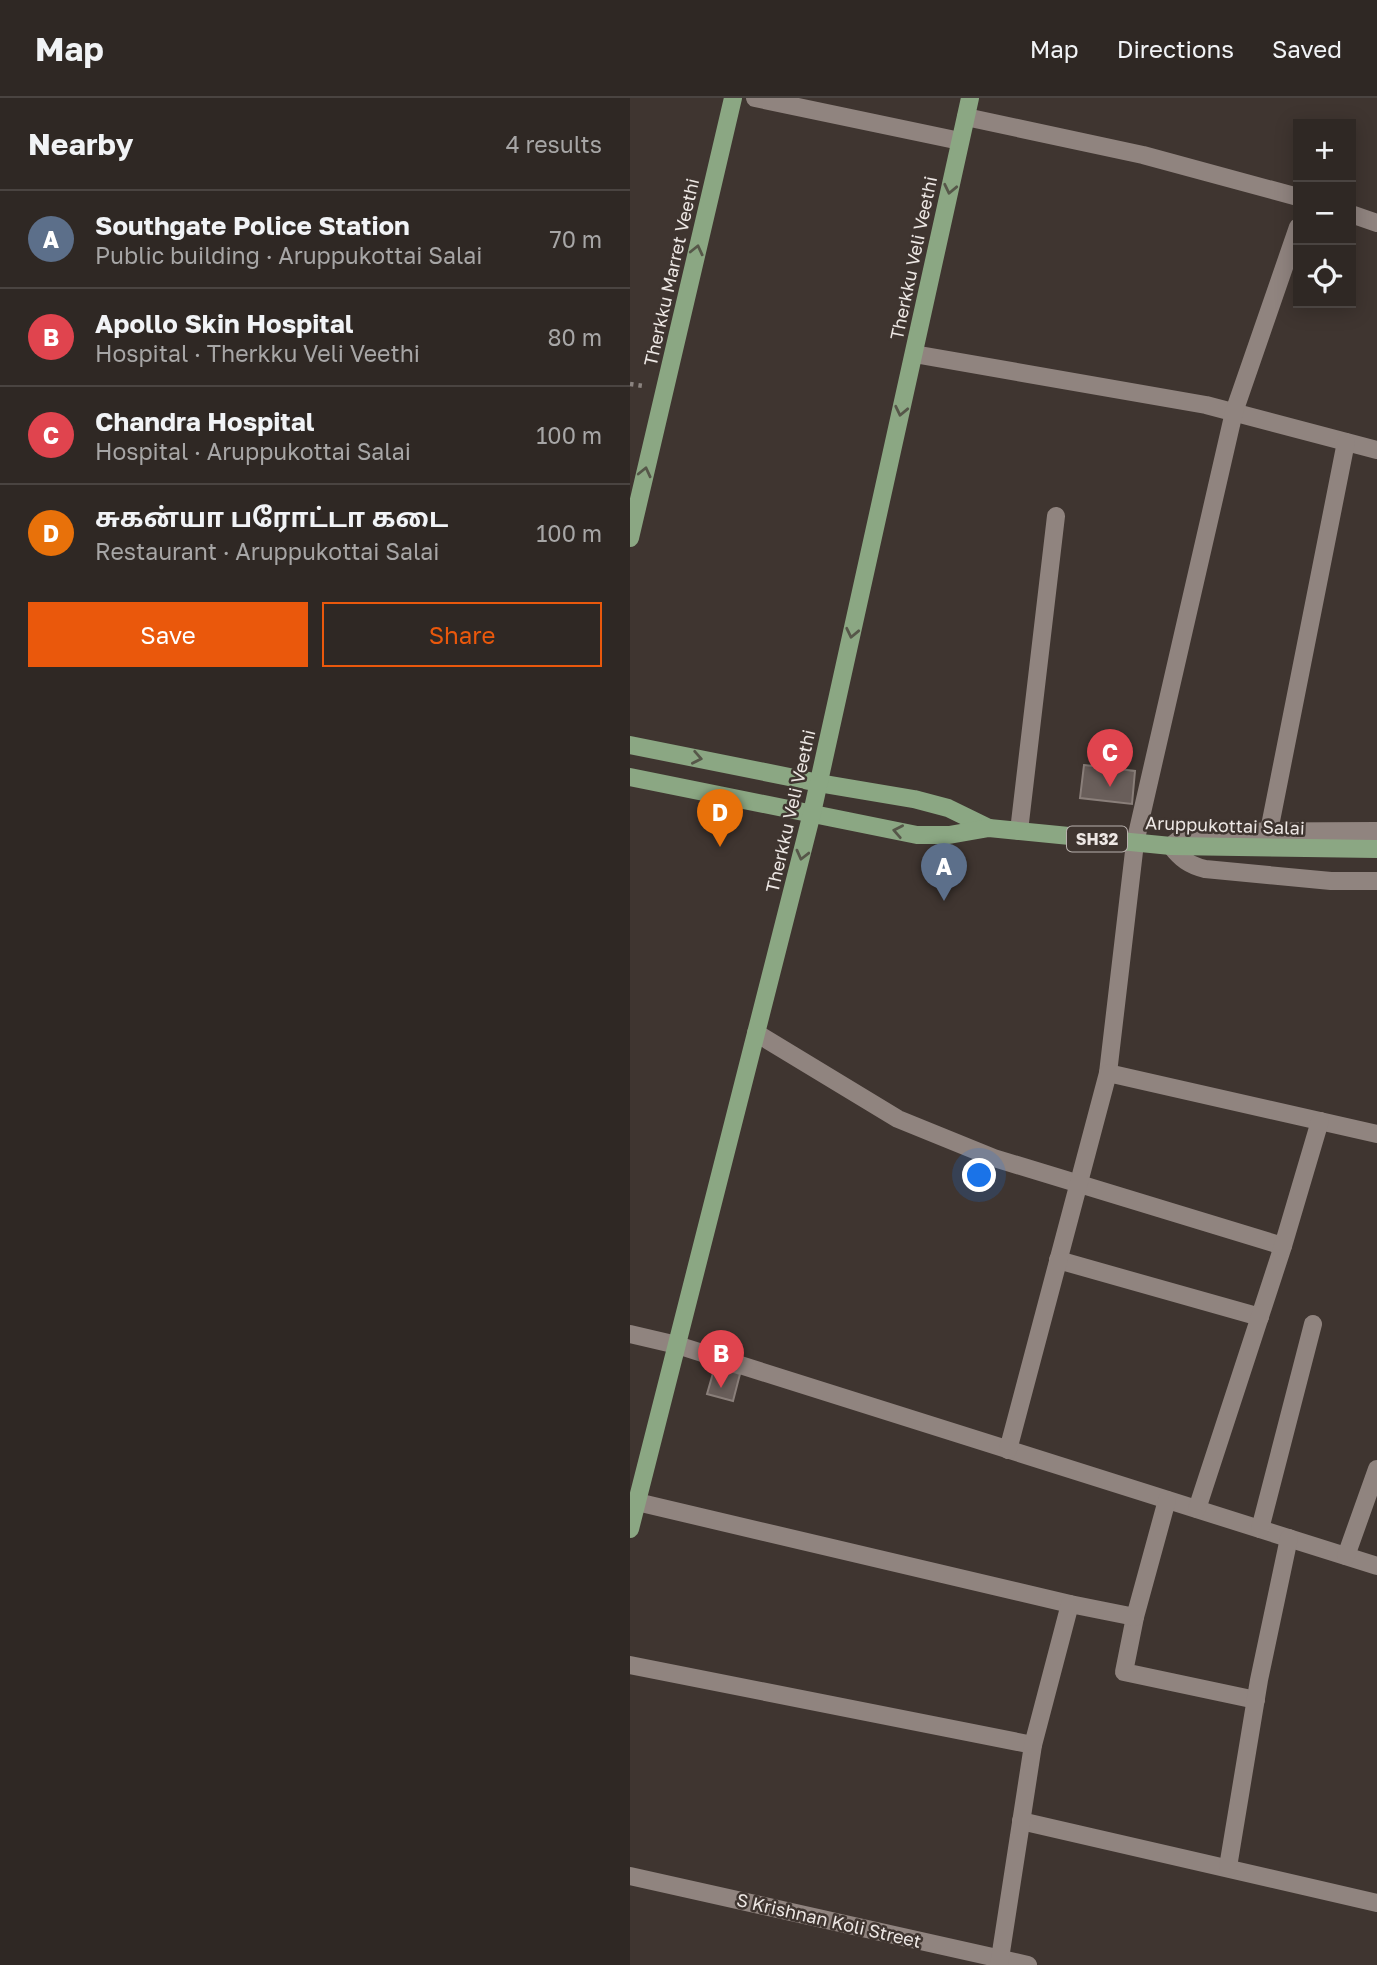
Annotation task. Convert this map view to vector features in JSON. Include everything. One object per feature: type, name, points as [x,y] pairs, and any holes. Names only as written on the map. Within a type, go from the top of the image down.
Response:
[{"type":"main road","name":"Therkku Marret Veethi","points":[[630,538],[733,98]]},
{"type":"main road","name":"Therkku Veli Veethi","points":[[630,1529],[812,813],[970,98]]},
{"type":"main road","name":"Aruppukottai Salai","points":[[630,745],[914,799],[948,808],[989,828]]},
{"type":"main road","name":"Aruppukottai Salai","points":[[630,777],[918,835],[949,835],[989,828],[1205,848],[1377,849]]},
{"type":"street","points":[[755,98],[960,141]]},
{"type":"street","points":[[966,117],[1143,155],[1293,196]]},
{"type":"street","points":[[1356,216],[1377,223]]},
{"type":"street","points":[[1007,1450],[1108,1073],[1135,843],[1234,412],[1293,241]]},
{"type":"street","points":[[914,354],[1206,405],[1377,450]]},
{"type":"street","points":[[1269,831],[1346,442]]},
{"type":"street","points":[[1019,831],[1056,516]]},
{"type":"street","points":[[1377,831],[1199,832],[1182,837],[1171,846],[1180,858],[1205,869],[1331,881],[1377,881]]},
{"type":"street","points":[[756,1033],[898,1119],[994,1158],[1283,1246]]},
{"type":"street","points":[[1108,1073],[1377,1134]]},
{"type":"street","points":[[1197,1510],[1283,1246],[1320,1121]]},
{"type":"street","points":[[1058,1259],[1260,1317]]},
{"type":"street","points":[[1260,1529],[1313,1324]]},
{"type":"street","points":[[630,1335],[677,1345],[1377,1566]]},
{"type":"street","points":[[1346,1556],[1377,1469]]},
{"type":"street","points":[[1167,1500],[1135,1617],[1124,1672],[1256,1700]]},
{"type":"street","points":[[637,1503],[1135,1617]]},
{"type":"street","points":[[1228,1867],[1256,1700],[1289,1538]]},
{"type":"street","points":[[1000,1962],[1033,1745],[1070,1604]]},
{"type":"street","points":[[630,1665],[1033,1745]]},
{"type":"street","points":[[1021,1821],[1377,1903]]},
{"type":"street","name":"S Krishnan Koli Street","points":[[630,1876],[1000,1962],[1028,1965]]},
{"type":"building","points":[[1084,765],[1135,771],[1132,804],[1080,798]]},
{"type":"building","points":[[715,1366],[740,1374],[733,1401],[707,1394]]},
{"type":"place","name":"Chandra Hospital","points":[[1110,787]]},
{"type":"place","name":"சுகன்யா பரோட்டா கடை","points":[[720,847]]},
{"type":"place","name":"Southgate Police Station","points":[[944,901]]},
{"type":"place","name":"Apollo Skin Hospital","points":[[721,1388]]}]
